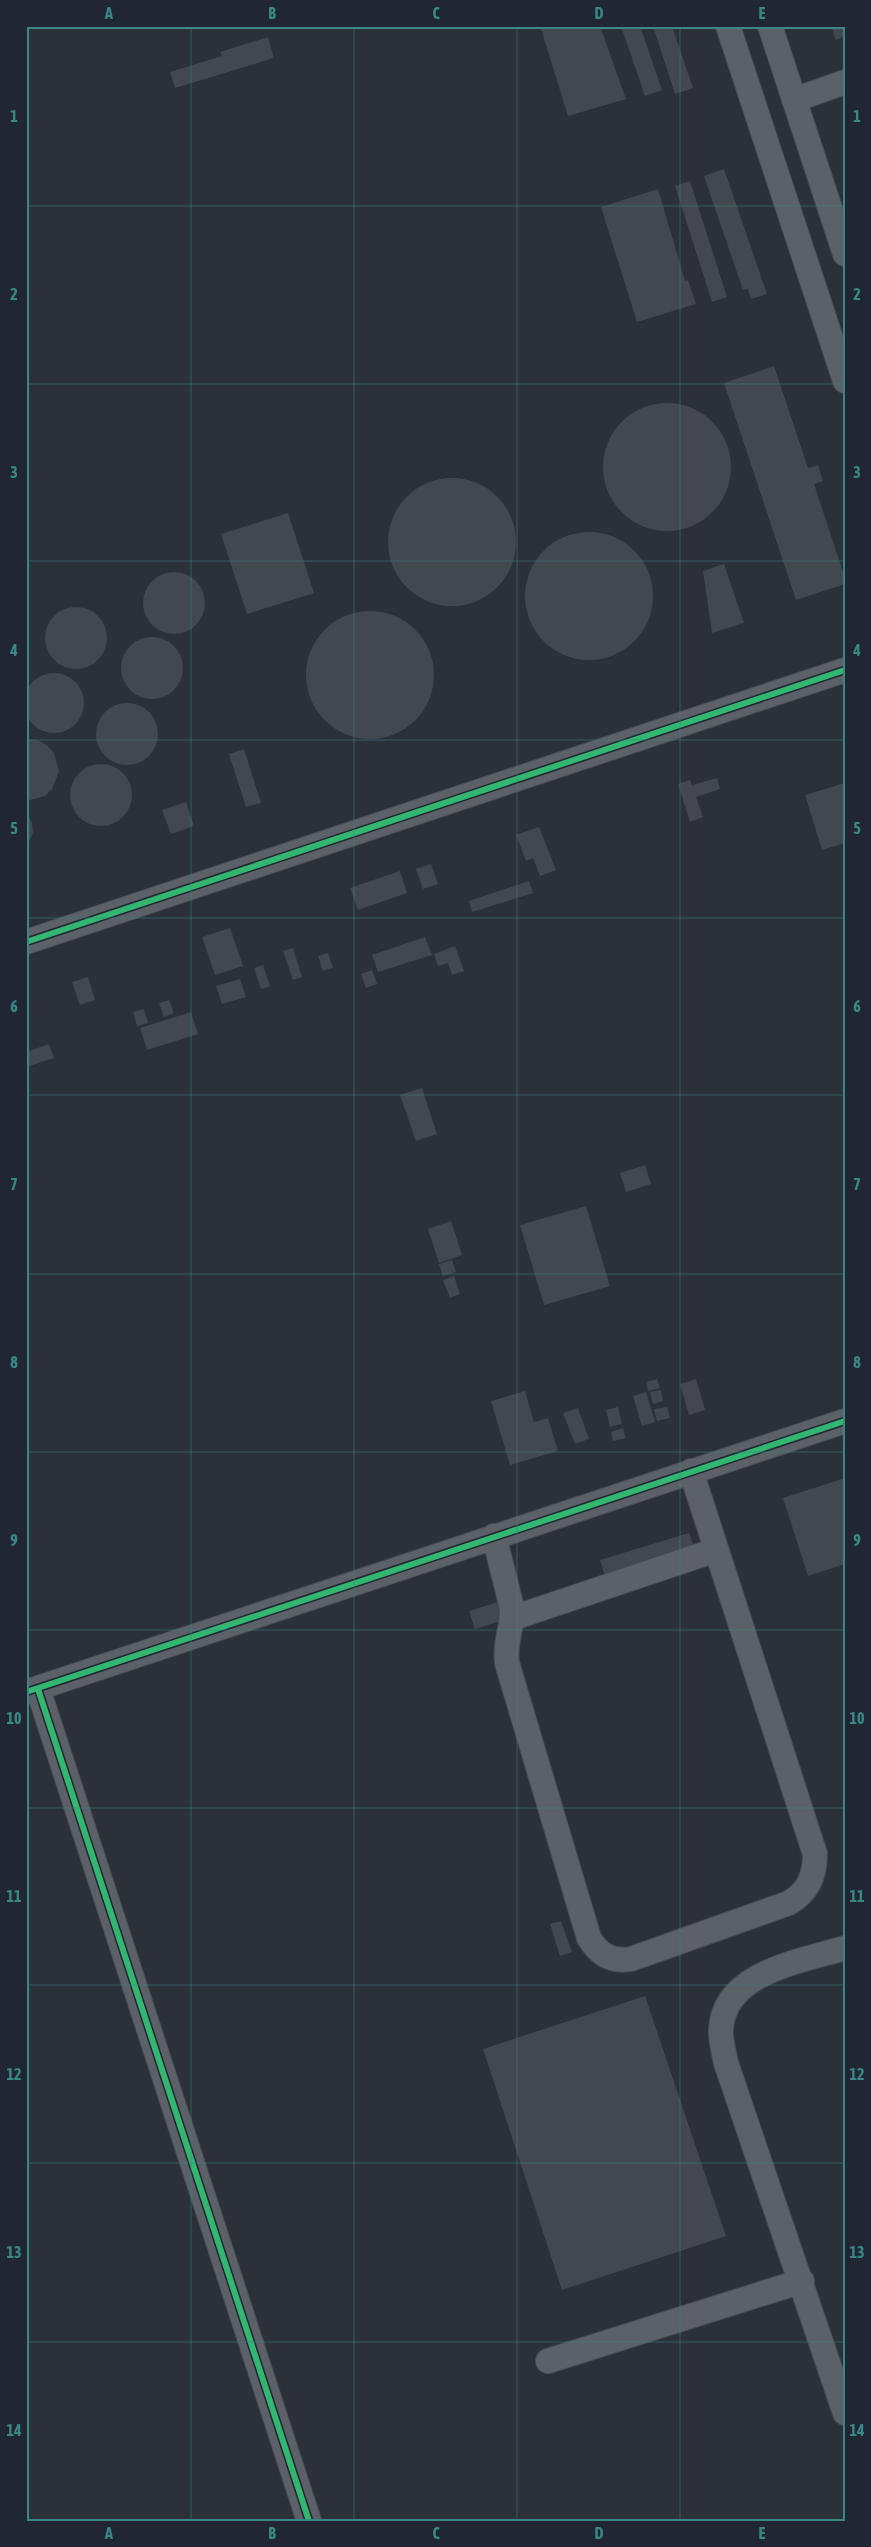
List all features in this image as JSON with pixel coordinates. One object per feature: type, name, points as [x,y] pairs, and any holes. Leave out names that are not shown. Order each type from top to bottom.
[{"type":"street","points":[[728,26],[845,382]]},
{"type":"street","points":[[770,26],[845,254]]},
{"type":"street","points":[[794,100],[845,82]]},
{"type":"street","points":[[26,942],[845,670]]},
{"type":"street","points":[[310,2521],[32,1691],[845,1421]]},
{"type":"street","points":[[494,1536],[509,1587],[513,1618],[506,1640],[507,1663],[589,1938],[594,1946],[607,1957],[623,1960],[632,1959],[789,1904],[803,1892],[813,1875],[815,1854],[690,1471]]},
{"type":"street","points":[[513,1618],[716,1550]]},
{"type":"street","points":[[845,1948],[769,1971],[741,1986],[728,2003],[721,2028],[726,2063],[802,2281],[845,2412]]},
{"type":"street","points":[[548,2361],[802,2281]]},
{"type":"building","points":[[540,26],[600,26],[626,99],[568,116]]},
{"type":"building","points":[[621,26],[640,26],[662,90],[645,96]]},
{"type":"building","points":[[653,26],[672,26],[693,88],[675,94]]},
{"type":"building","points":[[831,26],[845,26],[845,36],[836,40]]},
{"type":"building","points":[[268,37],[274,58],[175,88],[170,72],[222,56],[220,52]]},
{"type":"building","points":[[724,169],[767,294],[751,299],[748,289],[743,290],[704,176]]},
{"type":"building","points":[[690,181],[727,297],[712,302],[675,186]]},
{"type":"building","points":[[658,189],[685,281],[688,280],[696,304],[637,322],[601,207]]},
{"type":"building","points":[[774,366],[808,468],[818,465],[823,481],[814,484],[845,578],[845,584],[796,600],[724,383]]},
{"type":"building","points":[[667,403],[680,404],[692,408],[703,413],[713,421],[721,431],[726,442],[730,454],[730,480],[726,492],[721,503],[713,513],[703,521],[692,526],[680,530],[667,531],[654,530],[642,526],[631,521],[621,513],[613,503],[608,492],[604,480],[603,467],[604,454],[608,442],[613,431],[621,421],[631,413],[642,408],[654,404]]},
{"type":"building","points":[[452,478],[465,479],[477,483],[488,488],[498,496],[506,506],[511,517],[515,529],[515,555],[511,567],[506,578],[498,588],[488,596],[477,601],[465,605],[452,606],[439,605],[427,601],[416,596],[406,588],[398,578],[393,567],[389,555],[388,542],[389,529],[393,517],[398,506],[406,496],[416,488],[427,483],[439,479]]},
{"type":"building","points":[[288,513],[314,593],[247,614],[221,534]]},
{"type":"building","points":[[589,532],[602,533],[614,537],[625,542],[635,550],[643,560],[648,571],[652,583],[652,609],[648,621],[643,632],[635,642],[625,650],[614,655],[602,659],[589,660],[576,659],[564,655],[553,650],[543,642],[535,632],[530,621],[526,609],[525,596],[526,583],[530,571],[535,560],[543,550],[553,542],[564,537],[576,533]]},
{"type":"building","points":[[724,564],[744,623],[712,633],[703,571]]},
{"type":"building","points":[[174,572],[186,575],[196,581],[202,591],[205,603],[202,615],[196,625],[186,631],[174,634],[162,631],[152,625],[146,615],[143,603],[146,591],[152,581],[162,575]]},
{"type":"building","points":[[76,607],[88,610],[98,616],[104,626],[107,638],[104,650],[98,660],[88,666],[76,669],[64,666],[54,660],[48,650],[45,638],[48,626],[54,616],[64,610]]},
{"type":"building","points":[[370,611],[383,612],[395,616],[406,621],[416,629],[424,639],[429,650],[433,662],[433,688],[429,700],[424,711],[416,721],[406,729],[395,734],[383,738],[370,739],[357,738],[345,734],[334,729],[324,721],[316,711],[311,700],[307,688],[306,675],[307,662],[311,650],[316,639],[324,629],[334,621],[345,616],[357,612]]},
{"type":"building","points":[[152,637],[164,640],[174,646],[180,656],[183,668],[180,680],[174,690],[164,696],[152,699],[140,696],[130,690],[124,680],[121,668],[124,656],[130,646],[140,640]]},
{"type":"building","points":[[48,673],[60,673],[71,678],[79,686],[84,697],[82,715],[71,728],[60,733],[48,733],[37,728],[29,720],[24,709],[24,697],[29,686],[37,678]]},
{"type":"building","points":[[127,703],[139,706],[149,712],[155,722],[158,734],[155,746],[149,756],[139,762],[127,765],[115,762],[105,756],[99,746],[96,734],[99,722],[105,712],[115,706]]},
{"type":"building","points":[[26,739],[37,740],[47,745],[54,753],[59,771],[52,789],[45,796],[26,801]]},
{"type":"building","points":[[244,749],[261,803],[246,807],[229,754]]},
{"type":"building","points":[[101,764],[113,767],[123,773],[129,783],[132,795],[129,807],[123,817],[113,823],[101,826],[89,823],[79,817],[73,807],[70,795],[73,783],[79,773],[89,767]]},
{"type":"building","points":[[717,778],[720,789],[696,797],[703,817],[690,822],[678,784],[690,780],[692,785]]},
{"type":"building","points":[[845,783],[845,843],[822,850],[805,795]]},
{"type":"building","points":[[186,802],[194,826],[171,834],[162,810]]},
{"type":"building","points":[[26,812],[32,822],[33,832],[26,850]]},
{"type":"building","points":[[539,827],[556,870],[540,876],[533,858],[526,861],[516,835]]},
{"type":"building","points":[[431,864],[438,884],[423,889],[416,869]]},
{"type":"building","points":[[400,871],[407,893],[358,910],[350,888]]},
{"type":"building","points":[[529,881],[533,893],[472,912],[469,901]]},
{"type":"building","points":[[230,928],[243,966],[215,975],[202,937]]},
{"type":"building","points":[[425,937],[432,955],[378,972],[372,955]]},
{"type":"building","points":[[455,946],[464,971],[452,975],[448,963],[438,966],[434,954]]},
{"type":"building","points":[[293,948],[302,977],[293,980],[283,951]]},
{"type":"building","points":[[328,953],[333,968],[323,971],[318,956]]},
{"type":"building","points":[[263,965],[270,986],[261,989],[254,968]]},
{"type":"building","points":[[372,970],[377,984],[366,988],[361,974]]},
{"type":"building","points":[[88,977],[95,1000],[80,1005],[72,982]]},
{"type":"building","points":[[240,979],[246,997],[222,1004],[216,986]]},
{"type":"building","points":[[169,1000],[174,1013],[164,1017],[159,1003]]},
{"type":"building","points":[[144,1009],[148,1023],[137,1026],[133,1012]]},
{"type":"building","points":[[191,1012],[198,1034],[147,1050],[140,1028]]},
{"type":"building","points":[[49,1044],[54,1058],[26,1067],[26,1052]]},
{"type":"building","points":[[422,1088],[437,1134],[416,1141],[400,1095]]},
{"type":"building","points":[[645,1165],[651,1184],[626,1192],[620,1173]]},
{"type":"building","points":[[586,1206],[610,1286],[544,1305],[520,1225]]},
{"type":"building","points":[[451,1221],[462,1255],[439,1263],[428,1229]]},
{"type":"building","points":[[452,1260],[456,1272],[443,1276],[439,1264]]},
{"type":"building","points":[[454,1276],[460,1294],[450,1298],[443,1280]]},
{"type":"building","points":[[657,1379],[660,1388],[648,1391],[646,1382]]},
{"type":"building","points":[[696,1379],[705,1410],[689,1415],[680,1384]]},
{"type":"building","points":[[661,1390],[663,1401],[653,1404],[650,1392]]},
{"type":"building","points":[[525,1391],[534,1422],[548,1418],[558,1451],[510,1465],[491,1401]]},
{"type":"building","points":[[646,1392],[655,1422],[642,1426],[633,1396]]},
{"type":"building","points":[[618,1407],[622,1424],[610,1427],[606,1410]]},
{"type":"building","points":[[667,1407],[670,1418],[657,1421],[654,1409]]},
{"type":"building","points":[[578,1408],[589,1439],[575,1444],[563,1413]]},
{"type":"building","points":[[623,1428],[626,1438],[613,1441],[611,1432]]},
{"type":"building","points":[[845,1478],[845,1564],[808,1576],[783,1498]]},
{"type":"building","points":[[689,1533],[694,1547],[606,1579],[600,1560]]},
{"type":"building","points":[[498,1602],[504,1620],[475,1629],[469,1611]]},
{"type":"building","points":[[561,1921],[572,1952],[560,1956],[550,1924]]},
{"type":"building","points":[[645,1996],[726,2236],[562,2290],[483,2049]]},
{"type":"cycle path","points":[[26,942],[845,670]]},
{"type":"cycle path","points":[[26,1692],[845,1421]]},
{"type":"cycle path","points":[[38,1689],[309,2521]]}]
